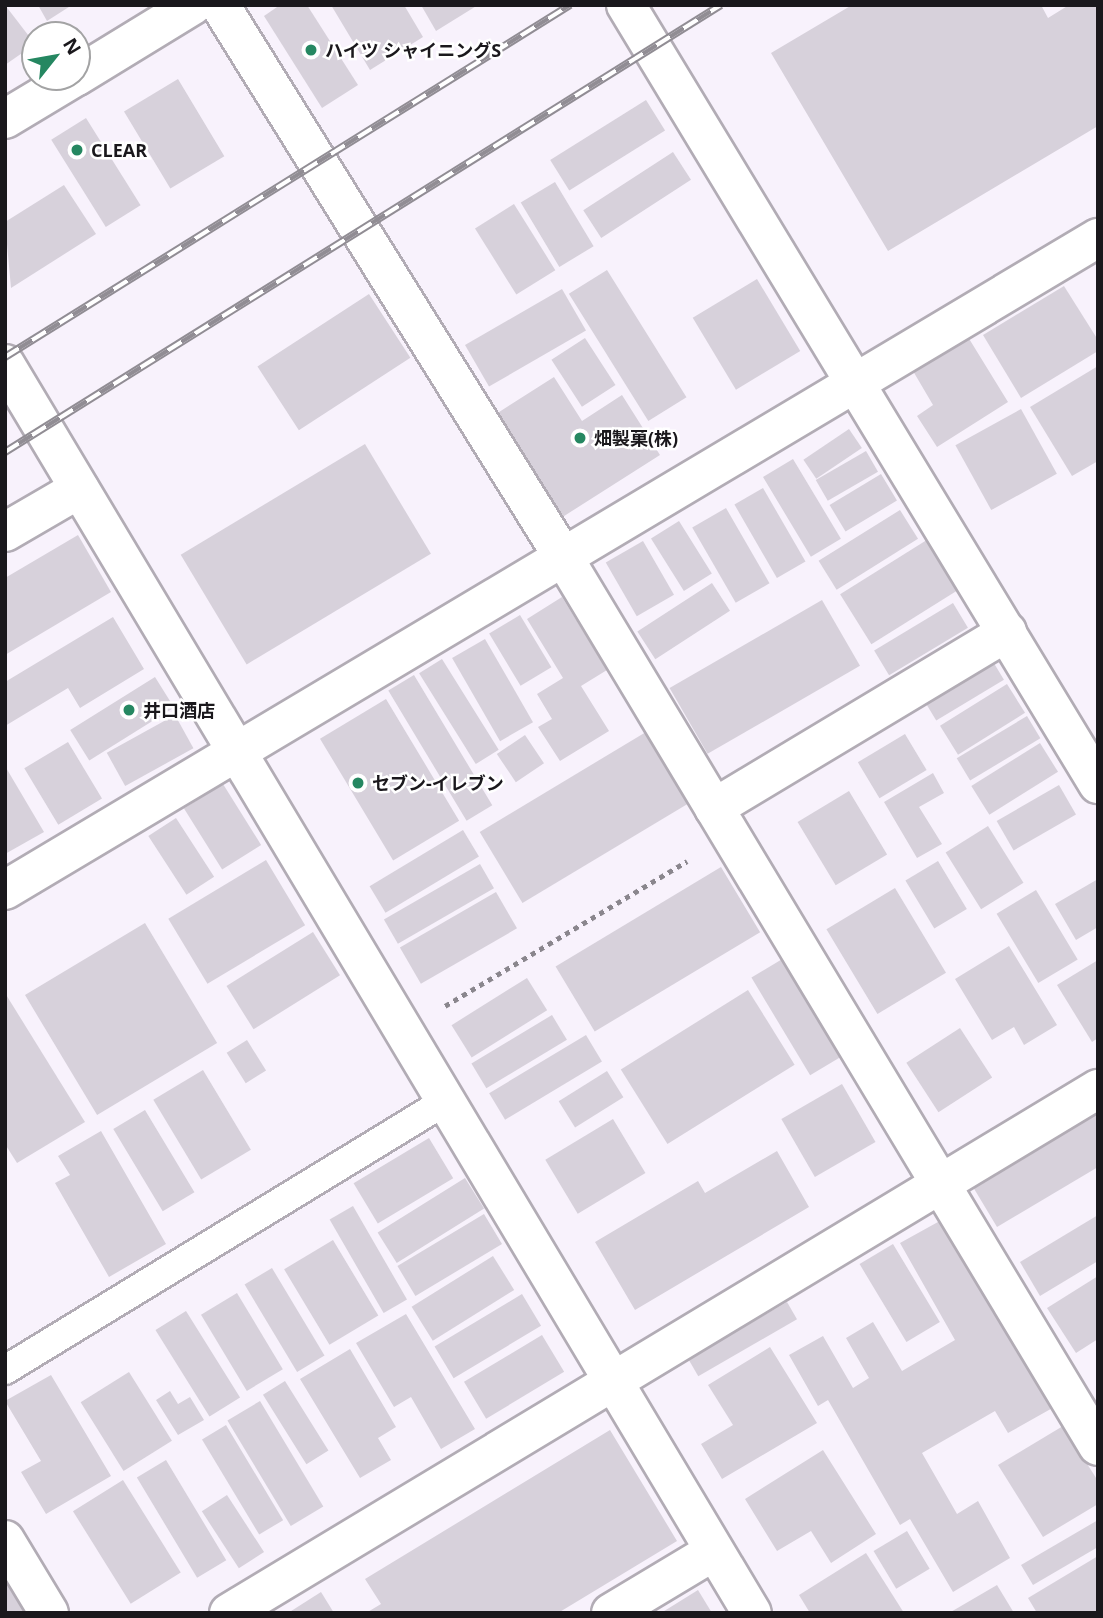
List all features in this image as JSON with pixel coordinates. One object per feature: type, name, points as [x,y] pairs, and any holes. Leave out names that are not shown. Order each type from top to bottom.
[{"type":"street","points":[[91,67],[193,5]]},
{"type":"street","points":[[220,5],[564,558],[1098,1446]]},
{"type":"street","points":[[626,5],[1098,785]]},
{"type":"street","points":[[5,119],[51,91]]},
{"type":"street","points":[[5,890],[1098,238]]},
{"type":"street","points":[[5,364],[402,1032],[752,1613]]},
{"type":"street","points":[[5,532],[79,489]]},
{"type":"street","points":[[722,822],[1007,632]]},
{"type":"street","points":[[229,1613],[610,1379],[941,1185],[1098,1089]]},
{"type":"street","points":[[5,1540],[49,1613]]},
{"type":"street","points":[[611,1613],[714,1551]]},
{"type":"lane","points":[[5,1370],[444,1102]]},
{"type":"path","points":[[402,1032],[722,822]]},
{"type":"building","points":[[5,5],[21,26],[21,54],[5,65]]},
{"type":"building","points":[[38,5],[72,5],[47,21]]},
{"type":"building","name":"ハイツ シャイニングS","points":[[280,5],[307,5],[358,85],[322,108],[264,16]]},
{"type":"building","points":[[331,5],[404,5],[423,37],[370,70]]},
{"type":"building","points":[[421,5],[478,5],[436,31]]},
{"type":"building","points":[[852,5],[1041,5],[1048,18],[1069,5],[1098,5],[1098,126],[888,251],[771,53]]},
{"type":"building","points":[[178,79],[224,156],[170,189],[124,111]]},
{"type":"building","points":[[646,100],[665,131],[569,190],[550,160]]},
{"type":"building","points":[[86,118],[141,205],[106,227],[51,140]]},
{"type":"building","points":[[673,152],[691,180],[601,238],[583,210]]},
{"type":"building","points":[[555,182],[594,246],[559,267],[521,203]]},
{"type":"building","points":[[64,185],[96,234],[11,288],[5,222]]},
{"type":"building","points":[[514,204],[555,270],[516,295],[475,228]]},
{"type":"building","points":[[607,270],[686,397],[648,421],[569,294]]},
{"type":"building","points":[[757,279],[800,351],[736,390],[693,318]]},
{"type":"building","points":[[1064,286],[1098,340],[1098,351],[1021,398],[983,335]]},
{"type":"building","points":[[562,289],[586,331],[489,387],[465,345]]},
{"type":"building","points":[[369,294],[410,358],[299,430],[257,366]]},
{"type":"building","points":[[968,337],[1008,402],[937,447],[917,416],[933,405],[913,371]]},
{"type":"building","points":[[585,338],[615,385],[582,407],[551,360]]},
{"type":"building","points":[[1098,366],[1098,461],[1072,476],[1030,407]]},
{"type":"building","name":"畑製菓(株)","points":[[554,377],[582,421],[622,395],[660,455],[561,518],[496,414]]},
{"type":"building","points":[[1021,409],[1057,474],[991,510],[955,445]]},
{"type":"building","points":[[849,429],[862,448],[816,479],[803,460]]},
{"type":"building","points":[[365,444],[431,554],[247,664],[181,555]]},
{"type":"building","points":[[866,451],[878,472],[828,501],[816,480]]},
{"type":"building","points":[[793,459],[841,539],[811,557],[763,477]]},
{"type":"building","points":[[881,474],[897,501],[846,531],[830,505]]},
{"type":"building","points":[[763,488],[806,562],[777,578],[734,504]]},
{"type":"building","points":[[726,508],[770,583],[736,603],[692,528]]},
{"type":"building","points":[[900,510],[918,539],[837,590],[819,561]]},
{"type":"building","points":[[679,521],[712,574],[684,591],[651,538]]},
{"type":"building","points":[[78,535],[111,592],[5,655],[5,578]]},
{"type":"building","points":[[930,538],[961,588],[871,644],[840,594]]},
{"type":"building","points":[[643,541],[674,595],[637,616],[606,562]]},
{"type":"building","points":[[712,583],[730,611],[655,659],[637,631]]},
{"type":"building","points":[[562,597],[607,670],[581,686],[609,731],[560,761],[538,727],[552,719],[537,694],[563,678],[527,619]]},
{"type":"building","points":[[822,600],[860,666],[708,754],[670,688]]},
{"type":"building","points":[[953,603],[968,628],[889,675],[874,650]]},
{"type":"building","points":[[520,615],[551,667],[521,686],[489,634]]},
{"type":"building","points":[[113,617],[144,669],[80,708],[68,688],[5,726],[5,682]]},
{"type":"building","points":[[485,639],[533,722],[500,741],[452,658]]},
{"type":"building","points":[[989,655],[1004,680],[936,721],[921,696]]},
{"type":"building","points":[[442,659],[499,750],[476,764],[419,673]]},
{"type":"building","points":[[414,675],[492,805],[467,821],[388,690]]},
{"type":"building","points":[[155,677],[174,708],[89,761],[70,730]]},
{"type":"building","points":[[1007,684],[1025,713],[958,755],[940,726]]},
{"type":"building","points":[[386,699],[459,821],[393,860],[320,739]]},
{"type":"building","points":[[175,715],[193,748],[125,786],[107,753]]},
{"type":"building","points":[[1027,716],[1040,738],[970,781],[957,758]]},
{"type":"building","points":[[646,732],[689,803],[522,903],[480,832]]},
{"type":"building","points":[[905,734],[927,770],[879,798],[858,762]]},
{"type":"building","points":[[525,735],[544,763],[516,782],[497,754]]},
{"type":"building","points":[[68,742],[102,799],[58,825],[24,768]]},
{"type":"building","points":[[1040,743],[1058,772],[989,815],[971,786]]},
{"type":"building","points":[[5,766],[44,832],[5,854]]},
{"type":"building","points":[[933,773],[944,793],[919,807],[942,844],[917,858],[884,802]]},
{"type":"building","points":[[223,784],[261,845],[222,869],[184,808]]},
{"type":"building","points":[[1059,785],[1076,814],[1014,850],[997,821]]},
{"type":"building","points":[[849,791],[887,854],[836,885],[798,822]]},
{"type":"building","points":[[176,818],[214,877],[186,895],[148,836]]},
{"type":"building","points":[[988,826],[1024,883],[981,909],[946,852]]},
{"type":"building","points":[[463,830],[479,857],[386,913],[370,886]]},
{"type":"building","points":[[266,860],[305,925],[207,984],[168,919]]},
{"type":"building","points":[[938,861],[967,909],[934,929],[905,881]]},
{"type":"building","points":[[480,864],[494,888],[398,944],[384,920]]},
{"type":"building","points":[[721,867],[760,932],[595,1032],[556,966]]},
{"type":"building","points":[[1098,879],[1098,927],[1076,940],[1055,904]]},
{"type":"building","points":[[895,888],[946,973],[877,1014],[826,929]]},
{"type":"building","points":[[1036,890],[1078,959],[1038,983],[997,914]]},
{"type":"building","points":[[496,892],[517,928],[421,984],[400,948]]},
{"type":"building","points":[[145,923],[217,1043],[97,1115],[25,995]]},
{"type":"building","points":[[313,932],[340,975],[254,1029],[226,986]]},
{"type":"building","points":[[1009,946],[1057,1025],[1024,1045],[1014,1027],[992,1040],[955,979]]},
{"type":"building","points":[[784,958],[843,1056],[810,1075],[751,978]]},
{"type":"building","points":[[1098,960],[1098,1038],[1092,1042],[1057,985]]},
{"type":"building","points":[[527,978],[547,1010],[472,1057],[452,1025]]},
{"type":"building","points":[[748,990],[795,1065],[667,1144],[621,1069]]},
{"type":"building","points":[[5,993],[85,1122],[17,1163],[5,1144]]},
{"type":"building","points":[[552,1015],[567,1040],[486,1088],[471,1063]]},
{"type":"building","points":[[960,1028],[992,1077],[938,1112],[906,1063]]},
{"type":"building","points":[[586,1035],[602,1062],[505,1120],[489,1093]]},
{"type":"building","points":[[247,1040],[266,1071],[246,1083],[227,1053]]},
{"type":"building","points":[[203,1070],[251,1150],[201,1180],[153,1100]]},
{"type":"building","points":[[607,1071],[623,1097],[575,1127],[559,1101]]},
{"type":"building","points":[[842,1084],[876,1142],[815,1177],[781,1119]]},
{"type":"building","points":[[145,1110],[194,1192],[163,1211],[113,1129]]},
{"type":"building","points":[[1098,1113],[1098,1167],[997,1227],[973,1187]]},
{"type":"building","points":[[613,1119],[645,1173],[578,1214],[545,1160]]},
{"type":"building","points":[[101,1131],[166,1244],[109,1277],[55,1183],[70,1175],[58,1156]]},
{"type":"building","points":[[429,1138],[453,1178],[378,1224],[354,1183]]},
{"type":"building","points":[[777,1151],[809,1207],[635,1310],[595,1242],[698,1181],[705,1193]]},
{"type":"building","points":[[465,1178],[484,1209],[397,1263],[378,1233]]},
{"type":"building","points":[[353,1206],[407,1300],[384,1313],[330,1220]]},
{"type":"building","points":[[484,1214],[502,1244],[415,1296],[397,1266]]},
{"type":"building","points":[[1098,1215],[1098,1261],[1040,1296],[1020,1262]]},
{"type":"building","points":[[947,1217],[1056,1406],[1008,1433],[995,1411],[922,1453],[957,1514],[978,1501],[1010,1558],[953,1592],[910,1519],[900,1525],[828,1400],[818,1406],[789,1355],[823,1336],[853,1388],[869,1378],[846,1338],[873,1322],[902,1371],[955,1340],[900,1243]]},
{"type":"building","points":[[333,1240],[378,1315],[329,1345],[284,1269]]},
{"type":"building","points":[[893,1244],[940,1322],[906,1342],[860,1264]]},
{"type":"building","points":[[493,1256],[514,1290],[433,1341],[412,1307]]},
{"type":"building","points":[[272,1268],[325,1355],[297,1372],[245,1284]]},
{"type":"building","points":[[1098,1276],[1098,1339],[1076,1353],[1047,1308]]},
{"type":"building","points":[[237,1293],[283,1369],[247,1391],[201,1315]]},
{"type":"building","points":[[522,1294],[541,1326],[454,1378],[435,1347]]},
{"type":"building","points":[[787,1302],[797,1319],[698,1376],[688,1359]]},
{"type":"building","points":[[186,1311],[240,1398],[210,1417],[155,1330]]},
{"type":"building","points":[[406,1314],[475,1429],[441,1449],[411,1397],[394,1407],[356,1343]]},
{"type":"building","points":[[542,1335],[564,1372],[486,1419],[464,1382]]},
{"type":"building","points":[[770,1347],[817,1423],[722,1479],[701,1444],[733,1425],[708,1385]]},
{"type":"building","points":[[350,1349],[396,1427],[378,1438],[391,1460],[360,1478],[300,1379]]},
{"type":"building","points":[[129,1372],[172,1441],[124,1471],[81,1402]]},
{"type":"building","points":[[51,1375],[111,1476],[46,1514],[21,1472],[41,1461],[5,1401]]},
{"type":"building","points":[[285,1381],[328,1451],[306,1464],[263,1395]]},
{"type":"building","points":[[170,1391],[178,1404],[190,1397],[204,1420],[178,1435],[156,1400]]},
{"type":"building","points":[[260,1401],[323,1506],[291,1526],[227,1421]]},
{"type":"building","points":[[226,1425],[283,1520],[259,1535],[202,1439]]},
{"type":"building","points":[[1063,1426],[1098,1481],[1098,1504],[1043,1537],[998,1465]]},
{"type":"building","points":[[610,1430],[677,1541],[558,1613],[366,1613],[381,1604],[365,1579]]},
{"type":"building","points":[[823,1450],[876,1534],[831,1563],[811,1531],[777,1551],[745,1499]]},
{"type":"building","points":[[166,1460],[226,1560],[197,1578],[137,1478]]},
{"type":"building","points":[[123,1480],[181,1572],[131,1604],[73,1511]]},
{"type":"building","points":[[227,1495],[264,1552],[239,1568],[202,1511]]},
{"type":"building","points":[[1098,1520],[1098,1547],[1033,1585],[1021,1565]]},
{"type":"building","points":[[907,1531],[930,1569],[896,1589],[874,1551]]},
{"type":"building","points":[[866,1553],[904,1613],[810,1613],[799,1595]]},
{"type":"building","points":[[1098,1556],[1098,1613],[1037,1613],[1028,1598]]},
{"type":"building","points":[[5,1575],[28,1613],[5,1613]]},
{"type":"building","points":[[997,1585],[1014,1613],[949,1613]]},
{"type":"building","points":[[698,1590],[712,1613],[661,1613]]},
{"type":"building","points":[[321,1592],[334,1613],[288,1613]]},
{"type":"railway","points":[[5,357],[570,5]]},
{"type":"railway","points":[[5,452],[721,5]]},
{"type":"place","name":"ハイツ シャイニングS","points":[[311,50]]},
{"type":"place","name":"CLEAR","points":[[77,150]]},
{"type":"place","name":"畑製菓(株)","points":[[580,438]]},
{"type":"place","name":"井口酒店","points":[[129,710]]},
{"type":"place","name":"セブン-イレブン","points":[[358,783]]}]
